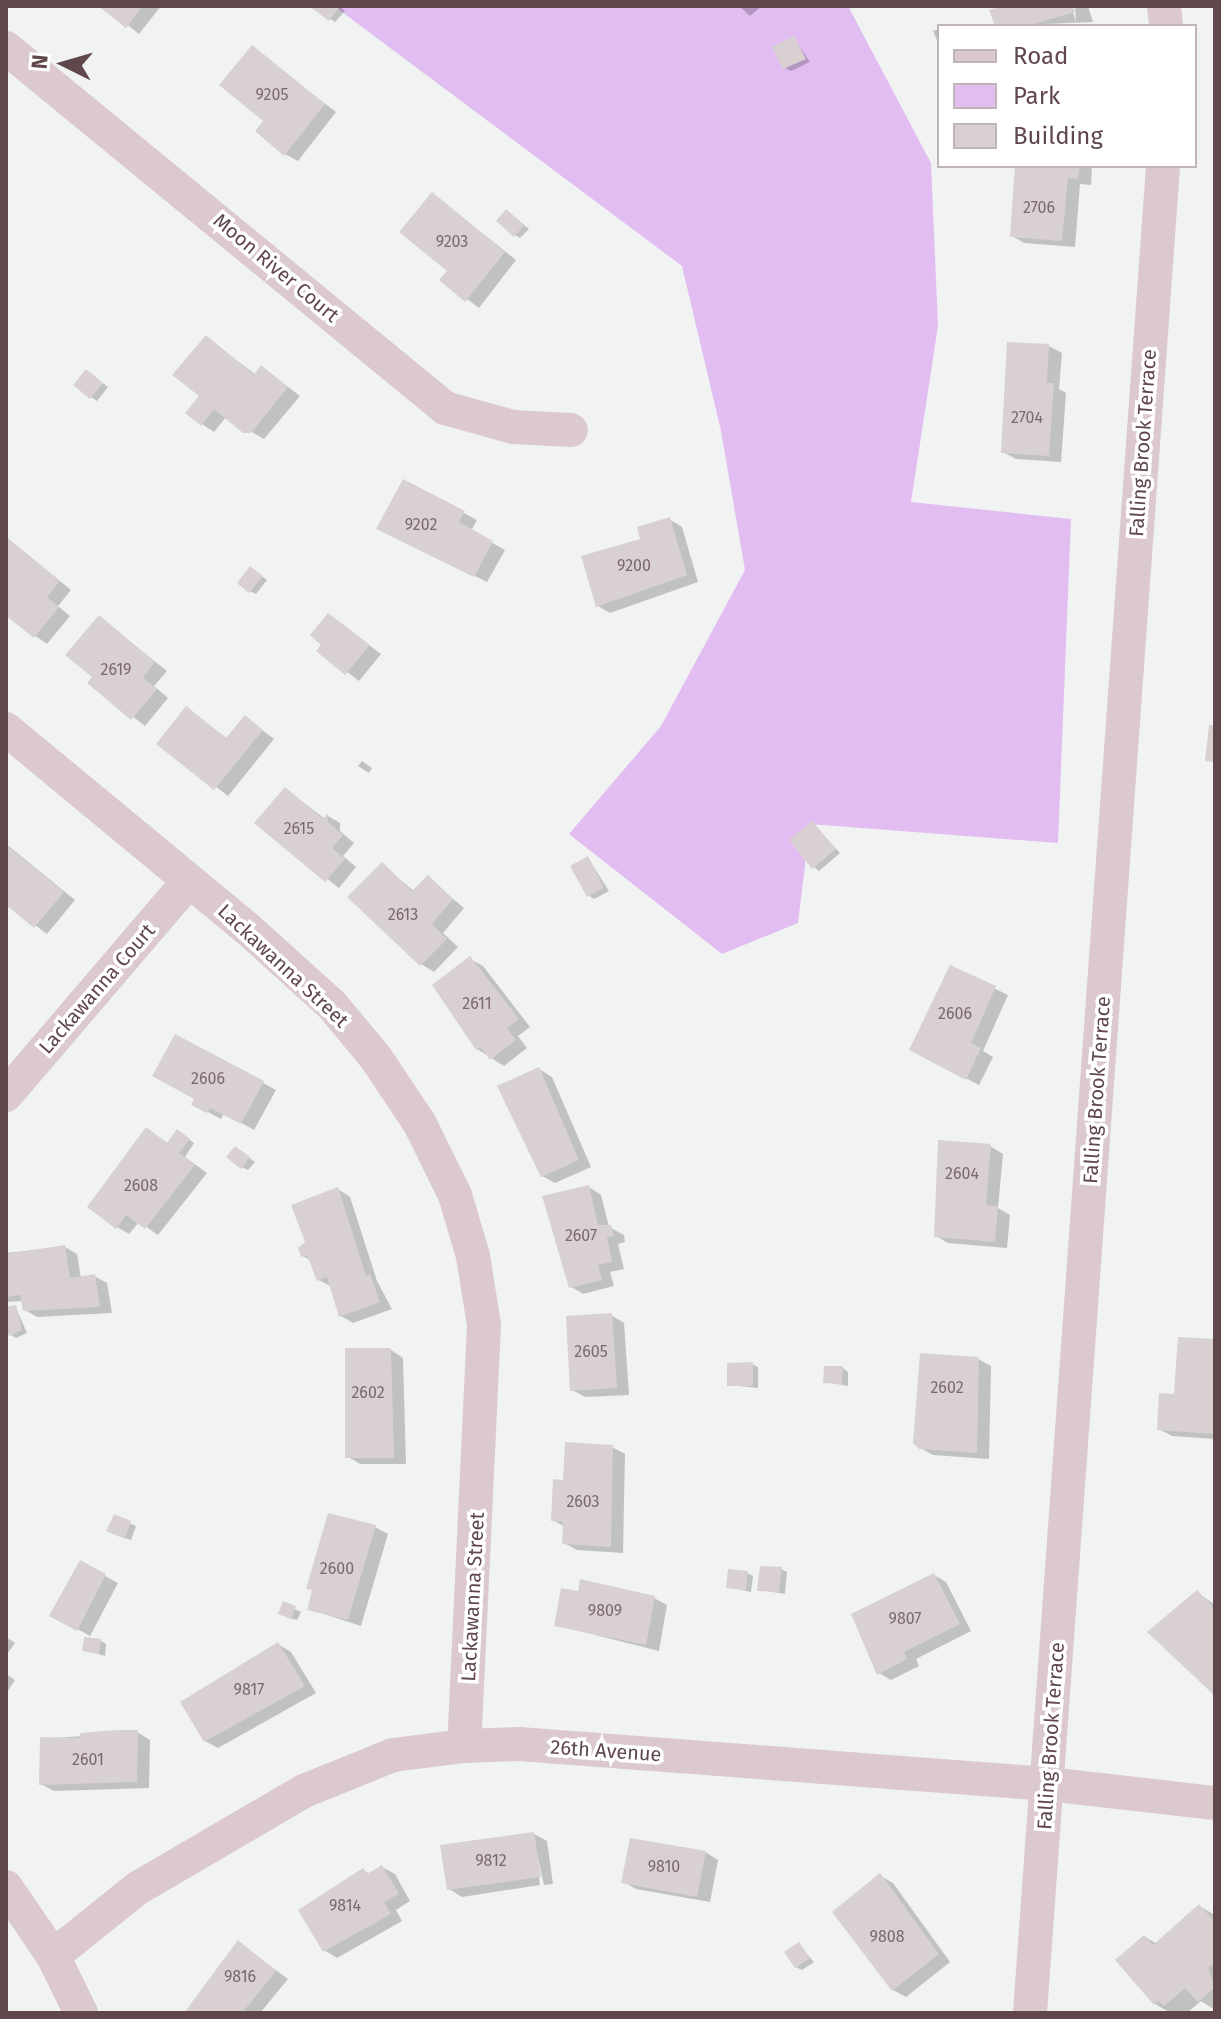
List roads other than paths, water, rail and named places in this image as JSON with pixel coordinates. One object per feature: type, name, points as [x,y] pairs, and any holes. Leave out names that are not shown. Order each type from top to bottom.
[{"type":"street","name":"Moon River Court","points":[[6,48],[445,408],[513,427],[571,430]]},
{"type":"street","name":"Falling Brook Terrace","points":[[1030,2013],[1163,168]]},
{"type":"street","name":"Lackawanna Street","points":[[6,729],[332,1005],[376,1058],[420,1124],[455,1195],[473,1256],[484,1325],[464,1746]]},
{"type":"street","name":"Lackawanna Court","points":[[6,1095],[188,882]]},
{"type":"street","name":"26th Avenue","points":[[53,1956],[138,1888],[304,1791],[393,1755],[464,1746],[519,1744],[1048,1784],[1215,1803]]},
{"type":"street","points":[[6,1887],[53,1956],[81,2013]]}]
